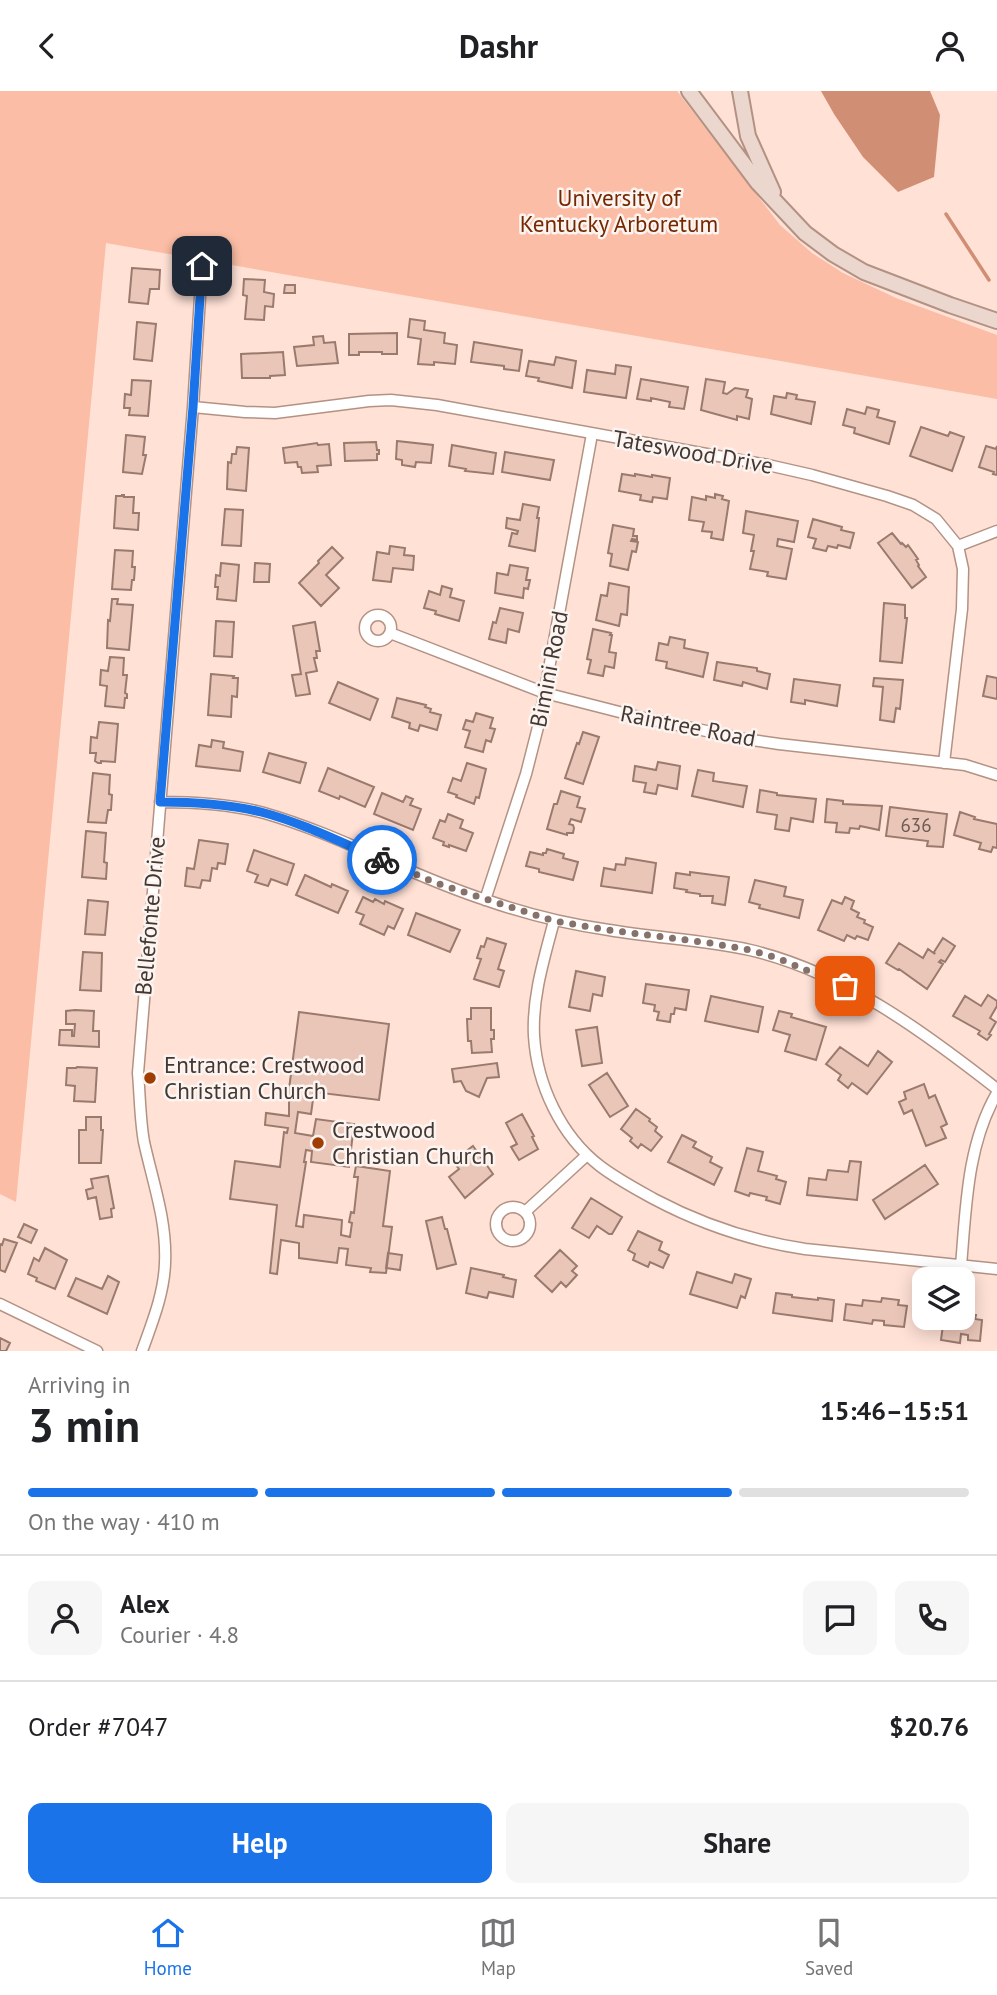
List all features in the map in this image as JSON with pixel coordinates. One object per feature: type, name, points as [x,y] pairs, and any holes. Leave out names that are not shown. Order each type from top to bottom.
[{"type":"main road","points":[[689,91],[758,183],[805,233],[833,254],[864,272],[997,321]]},
{"type":"main road","points":[[740,91],[748,136],[778,203]]},
{"type":"street","name":"Bellefonte Drive","points":[[142,1351],[158,1305],[165,1265],[166,1238],[144,1142],[138,1073],[193,407],[202,266]]},
{"type":"street","name":"Tateswood Drive","points":[[193,407],[275,412],[391,401],[437,405],[768,465],[914,505],[936,519],[958,546]]},
{"type":"street","name":"Bimini Road","points":[[485,900],[530,762],[545,694],[592,434]]},
{"type":"street","points":[[944,763],[962,609],[963,569],[958,546],[997,531]]},
{"type":"street","name":"Raintree Road","points":[[390,633],[545,694],[639,717],[745,739],[944,763],[981,769],[997,775]]},
{"type":"street","points":[[160,802],[214,805],[262,812],[300,825],[436,883],[485,900],[554,921],[750,950],[820,974],[870,999],[906,1022],[997,1091],[985,1117],[972,1159],[961,1266]]},
{"type":"street","points":[[554,921],[535,1000],[536,1052],[548,1096],[560,1120],[587,1154],[613,1175],[681,1213],[737,1235],[761,1241],[806,1249],[997,1269]]},
{"type":"street","points":[[525,1212],[587,1154]]},
{"type":"street","points":[[0,1304],[97,1351]]},
{"type":"green space","name":"University of Kentucky Arboretum","points":[[0,91],[677,91],[780,225],[812,253],[843,273],[896,298],[997,335],[997,399],[106,243],[16,1202],[0,1194]]},
{"type":"shaded area","points":[[821,91],[930,91],[940,115],[934,177],[898,192],[863,157]]},
{"type":"building","points":[[132,268],[160,270],[159,289],[150,289],[148,304],[129,302]]},
{"type":"building","points":[[244,279],[265,280],[264,292],[274,294],[273,307],[265,306],[264,320],[245,319],[247,296],[243,295]]},
{"type":"building","points":[[285,285],[295,285],[295,293],[284,293]]},
{"type":"building","points":[[410,319],[425,321],[424,330],[445,333],[444,343],[457,345],[455,364],[418,364],[421,339],[408,337]]},
{"type":"building","points":[[137,322],[156,324],[152,361],[134,359]]},
{"type":"building","points":[[397,333],[397,354],[359,352],[359,355],[349,355],[349,334]]},
{"type":"building","points":[[323,336],[324,343],[335,342],[338,363],[297,366],[294,347],[314,345],[313,337]]},
{"type":"building","points":[[474,342],[522,350],[519,371],[504,369],[504,366],[471,362]]},
{"type":"building","points":[[283,352],[285,375],[242,378],[241,354]]},
{"type":"building","points":[[556,357],[576,361],[572,388],[526,376],[529,361],[554,365]]},
{"type":"building","points":[[616,365],[631,367],[626,398],[584,392],[587,370],[615,374]]},
{"type":"building","points":[[641,379],[688,387],[684,409],[669,407],[670,402],[651,398],[651,401],[637,399]]},
{"type":"building","points":[[706,379],[725,382],[723,393],[727,394],[735,388],[748,390],[746,397],[752,399],[749,419],[737,416],[737,420],[701,410]]},
{"type":"building","points":[[132,380],[151,381],[148,416],[129,415],[130,408],[124,408],[125,394],[131,395]]},
{"type":"building","points":[[787,393],[797,395],[796,399],[815,402],[811,424],[771,414],[774,396],[786,398]]},
{"type":"building","points":[[867,407],[879,410],[877,417],[895,422],[889,444],[854,433],[855,428],[843,425],[847,409],[865,414]]},
{"type":"building","points":[[921,427],[948,436],[950,432],[964,437],[952,471],[910,456]]},
{"type":"building","points":[[126,435],[145,437],[143,455],[146,455],[142,474],[123,472]]},
{"type":"building","points":[[397,441],[433,445],[431,463],[416,462],[415,467],[402,465],[402,460],[396,459]]},
{"type":"building","points":[[376,442],[379,450],[377,460],[345,461],[344,443]]},
{"type":"building","points":[[329,444],[331,465],[317,466],[318,472],[302,473],[297,462],[285,463],[283,448]]},
{"type":"building","points":[[452,445],[496,453],[493,474],[449,466]]},
{"type":"building","points":[[986,446],[996,449],[997,446],[997,475],[979,467]]},
{"type":"building","points":[[237,447],[249,448],[246,491],[227,489],[228,462],[231,463],[232,454],[236,454]]},
{"type":"building","points":[[505,452],[554,460],[550,480],[502,472]]},
{"type":"building","points":[[622,474],[670,478],[667,499],[653,497],[652,502],[640,500],[641,495],[619,491]]},
{"type":"building","points":[[715,494],[729,501],[723,540],[711,538],[712,532],[702,531],[704,522],[689,520],[692,497],[706,500],[706,496],[715,498]]},
{"type":"building","points":[[116,496],[134,497],[133,513],[139,513],[138,530],[114,528]]},
{"type":"building","points":[[523,504],[539,507],[535,551],[509,546],[512,533],[517,534],[518,531],[506,528],[507,518],[520,520]]},
{"type":"building","points":[[225,509],[243,510],[241,546],[222,545]]},
{"type":"building","points":[[746,511],[798,521],[794,542],[778,539],[777,546],[792,549],[786,579],[767,576],[768,572],[750,569],[754,535],[743,533]]},
{"type":"building","points":[[813,519],[854,533],[850,548],[828,546],[826,551],[813,548],[816,539],[808,537]]},
{"type":"building","points":[[613,525],[634,529],[633,536],[637,536],[637,540],[631,541],[638,542],[636,552],[632,551],[628,570],[610,566],[612,554],[608,553]]},
{"type":"building","points":[[892,533],[901,544],[906,547],[908,545],[926,577],[912,588],[878,543]]},
{"type":"building","points":[[390,546],[405,548],[404,555],[414,556],[413,570],[393,568],[391,582],[373,580],[377,552],[389,554]]},
{"type":"building","points":[[332,547],[343,558],[326,575],[339,588],[321,606],[299,583]]},
{"type":"building","points":[[115,550],[133,551],[132,567],[135,567],[131,590],[112,589]]},
{"type":"building","points":[[221,563],[239,565],[236,601],[217,599],[216,575],[220,576]]},
{"type":"building","points":[[255,563],[270,564],[269,582],[254,582]]},
{"type":"building","points":[[510,565],[528,568],[526,580],[530,580],[528,589],[524,588],[523,598],[495,593],[497,573],[508,575]]},
{"type":"building","points":[[609,583],[629,587],[627,615],[621,614],[619,626],[596,620],[601,595],[607,596]]},
{"type":"building","points":[[442,586],[452,589],[450,597],[464,601],[459,621],[424,608],[429,591],[440,595]]},
{"type":"building","points":[[112,599],[118,599],[117,604],[133,605],[129,650],[107,648]]},
{"type":"building","points":[[884,603],[905,605],[907,618],[902,663],[880,661]]},
{"type":"building","points":[[500,608],[523,613],[519,632],[508,629],[506,643],[489,639]]},
{"type":"building","points":[[216,621],[234,622],[232,657],[214,656]]},
{"type":"building","points":[[315,622],[320,651],[316,651],[317,658],[314,658],[317,671],[306,673],[310,694],[296,696],[292,675],[301,674],[293,626]]},
{"type":"building","points":[[593,629],[611,633],[609,652],[616,653],[614,668],[605,666],[603,676],[588,673],[591,660],[587,659]]},
{"type":"building","points":[[670,637],[685,640],[684,648],[708,653],[703,677],[666,668],[667,662],[656,660],[659,643],[668,645]]},
{"type":"building","points":[[110,657],[124,658],[123,675],[127,675],[127,698],[124,708],[105,706],[107,686],[100,685],[101,670],[108,671]]},
{"type":"building","points":[[717,662],[757,668],[757,671],[770,674],[767,689],[743,682],[742,686],[714,680]]},
{"type":"building","points":[[211,674],[238,678],[237,697],[232,696],[231,717],[208,715]]},
{"type":"building","points":[[987,676],[997,678],[997,699],[983,696]]},
{"type":"building","points":[[874,678],[903,680],[900,709],[896,708],[894,722],[880,720],[883,687],[873,686]]},
{"type":"building","points":[[794,679],[840,685],[837,706],[805,700],[805,704],[791,702]]},
{"type":"building","points":[[338,682],[378,699],[370,720],[329,703]]},
{"type":"building","points":[[397,698],[426,705],[425,707],[431,709],[430,712],[441,715],[437,730],[420,725],[418,731],[409,728],[410,723],[392,717]]},
{"type":"building","points":[[476,713],[493,718],[490,728],[495,729],[491,742],[486,740],[483,752],[465,747],[470,731],[463,729],[466,720],[473,722]]},
{"type":"building","points":[[99,722],[118,724],[115,762],[98,763],[95,761],[96,753],[90,753],[91,737],[97,738]]},
{"type":"building","points":[[583,732],[599,737],[583,784],[565,778]]},
{"type":"building","points":[[212,740],[224,742],[223,748],[243,752],[240,771],[196,766],[199,745],[211,747]]},
{"type":"building","points":[[269,753],[306,763],[300,783],[263,772]]},
{"type":"building","points":[[658,762],[680,766],[677,789],[658,785],[656,794],[644,792],[646,783],[633,781],[635,766],[656,770]]},
{"type":"building","points":[[467,763],[486,769],[479,798],[476,797],[474,804],[448,792],[453,778],[461,781]]},
{"type":"building","points":[[328,768],[374,787],[365,807],[340,796],[339,799],[319,791]]},
{"type":"building","points":[[698,770],[714,773],[713,781],[747,786],[743,807],[692,796]]},
{"type":"building","points":[[93,773],[110,775],[111,810],[108,810],[106,823],[88,822]]},
{"type":"building","points":[[760,790],[777,795],[816,799],[813,822],[791,818],[789,831],[775,829],[777,815],[757,812]]},
{"type":"building","points":[[561,791],[580,797],[577,807],[585,809],[581,822],[571,819],[569,824],[573,825],[573,833],[567,835],[547,829]]},
{"type":"building","points":[[382,793],[403,802],[406,796],[413,799],[410,805],[421,809],[413,830],[374,814]]},
{"type":"building","points":[[827,799],[843,801],[843,804],[882,806],[879,830],[860,826],[859,829],[850,828],[849,833],[836,832],[837,823],[825,822]]},
{"type":"building","points":[[890,807],[947,814],[943,847],[927,846],[928,841],[886,836]]},
{"type":"building","points":[[960,812],[975,817],[974,819],[997,824],[997,848],[993,847],[991,852],[979,849],[981,843],[954,835]]},
{"type":"building","points":[[448,814],[463,820],[460,828],[473,833],[466,851],[443,845],[444,842],[433,838],[440,820],[445,822]]},
{"type":"building","points":[[86,831],[106,833],[106,879],[82,877]]},
{"type":"building","points":[[199,840],[228,844],[225,864],[218,863],[217,869],[212,868],[210,881],[202,880],[200,888],[185,886],[187,868],[194,869]]},
{"type":"building","points":[[547,849],[564,854],[563,858],[578,862],[573,880],[526,866],[530,852],[543,855]]},
{"type":"building","points":[[254,850],[294,864],[287,885],[271,879],[268,886],[255,882],[258,875],[247,871]]},
{"type":"building","points":[[626,858],[656,863],[652,893],[601,886],[604,868],[615,870],[616,864],[625,865]]},
{"type":"building","points":[[690,872],[729,877],[725,905],[712,903],[713,896],[700,896],[674,888],[676,873],[690,875]]},
{"type":"building","points":[[305,875],[331,887],[332,884],[348,891],[338,913],[296,895]]},
{"type":"building","points":[[755,880],[786,887],[784,896],[803,900],[799,918],[759,908],[760,905],[749,902]]},
{"type":"building","points":[[363,897],[384,904],[385,901],[403,909],[394,929],[388,926],[384,935],[360,924],[364,915],[356,912]]},
{"type":"building","points":[[845,897],[854,901],[851,909],[859,913],[857,917],[873,927],[868,940],[847,935],[844,941],[818,930],[832,900],[842,904]]},
{"type":"building","points":[[88,900],[108,902],[105,935],[85,934]]},
{"type":"building","points":[[416,913],[460,930],[450,952],[408,935]]},
{"type":"building","points":[[487,938],[506,944],[498,969],[504,971],[499,987],[474,979],[481,959],[477,958]]},
{"type":"building","points":[[943,938],[955,946],[945,962],[939,962],[943,964],[927,989],[886,963],[899,943],[923,958],[928,949],[935,954]]},
{"type":"building","points":[[83,952],[102,953],[101,991],[80,990]]},
{"type":"building","points":[[576,971],[605,977],[602,996],[593,994],[590,1011],[569,1007]]},
{"type":"building","points":[[646,984],[689,990],[686,1010],[675,1008],[670,1022],[657,1020],[659,1012],[654,1011],[655,1005],[643,1003]]},
{"type":"building","points":[[988,995],[997,1001],[997,1006],[990,1018],[996,1022],[987,1040],[978,1034],[980,1031],[953,1016],[965,996],[981,1006]]},
{"type":"building","points":[[711,996],[763,1007],[758,1032],[705,1021]]},
{"type":"building","points":[[471,1008],[491,1008],[491,1030],[494,1030],[494,1039],[491,1039],[492,1052],[472,1053],[471,1041],[468,1041],[467,1019],[471,1019]]},
{"type":"building","points":[[66,1011],[94,1011],[93,1031],[99,1031],[99,1047],[59,1045],[60,1030],[72,1030],[74,1036],[75,1024],[66,1024]]},
{"type":"building","points":[[779,1011],[826,1027],[816,1060],[785,1051],[790,1035],[773,1030]]},
{"type":"building","name":"Crestwood Christian Church","points":[[299,1012],[389,1024],[379,1100],[314,1092],[311,1114],[298,1112],[295,1133],[313,1136],[316,1119],[354,1124],[349,1167],[311,1162],[312,1151],[306,1150],[296,1226],[303,1227],[304,1215],[342,1220],[341,1235],[350,1237],[352,1223],[349,1222],[351,1212],[354,1213],[358,1177],[354,1177],[356,1166],[390,1171],[383,1226],[392,1227],[386,1273],[370,1272],[371,1268],[346,1265],[348,1249],[339,1248],[337,1263],[299,1258],[299,1243],[281,1240],[277,1274],[270,1273],[277,1205],[230,1199],[235,1161],[280,1167],[284,1132],[287,1133],[288,1128],[265,1125],[266,1113],[289,1116],[289,1089]]},
{"type":"building","points":[[597,1027],[602,1063],[582,1066],[576,1030]]},
{"type":"building","points":[[840,1047],[868,1066],[878,1051],[892,1062],[867,1094],[852,1083],[848,1088],[838,1080],[841,1075],[826,1064]]},
{"type":"building","points":[[497,1063],[499,1077],[487,1078],[479,1097],[466,1091],[461,1081],[454,1082],[452,1069]]},
{"type":"building","points":[[67,1068],[97,1068],[95,1102],[74,1101],[75,1086],[66,1085]]},
{"type":"building","points":[[607,1073],[628,1106],[610,1117],[589,1085]]},
{"type":"building","points":[[924,1084],[929,1098],[935,1095],[947,1124],[941,1127],[946,1138],[926,1146],[912,1110],[904,1114],[899,1102],[906,1099],[904,1092]]},
{"type":"building","points":[[636,1109],[650,1119],[657,1127],[655,1131],[662,1137],[651,1151],[641,1144],[638,1148],[630,1141],[632,1138],[621,1129]]},
{"type":"building","points":[[522,1114],[538,1149],[519,1160],[511,1147],[517,1144],[506,1123]]},
{"type":"building","points":[[86,1117],[101,1117],[101,1163],[79,1163],[79,1130],[86,1130]]},
{"type":"building","points":[[682,1135],[696,1142],[693,1147],[712,1157],[710,1162],[722,1168],[714,1185],[668,1162]]},
{"type":"building","points":[[473,1146],[493,1174],[465,1198],[449,1177],[459,1169],[455,1164],[456,1159]]},
{"type":"building","points":[[747,1148],[763,1152],[758,1171],[777,1176],[776,1179],[786,1182],[780,1204],[766,1200],[767,1197],[750,1193],[749,1196],[735,1191]]},
{"type":"building","points":[[850,1161],[861,1162],[857,1200],[807,1195],[809,1178],[826,1180],[828,1170],[848,1172]]},
{"type":"building","points":[[925,1165],[938,1184],[885,1219],[873,1200]]},
{"type":"building","points":[[108,1176],[114,1208],[111,1209],[112,1217],[100,1219],[96,1197],[88,1199],[86,1190],[93,1188],[91,1179]]},
{"type":"building","points":[[591,1198],[622,1217],[612,1234],[597,1226],[589,1238],[572,1228]]},
{"type":"building","points":[[442,1217],[456,1264],[437,1269],[426,1221]]},
{"type":"building","points":[[24,1224],[37,1230],[31,1243],[18,1237]]},
{"type":"building","points":[[638,1231],[662,1242],[659,1250],[669,1255],[663,1268],[650,1262],[648,1267],[633,1260],[635,1254],[628,1250]]},
{"type":"building","points":[[4,1239],[17,1243],[5,1272],[0,1270],[0,1244],[2,1245]]},
{"type":"building","points":[[45,1248],[67,1260],[55,1289],[36,1281],[37,1278],[28,1274],[34,1258],[39,1261]]},
{"type":"building","points":[[560,1250],[577,1266],[572,1271],[577,1275],[566,1287],[561,1282],[552,1292],[535,1276]]},
{"type":"building","points":[[388,1253],[402,1255],[400,1270],[386,1268]]},
{"type":"building","points":[[471,1268],[516,1280],[513,1297],[489,1292],[487,1298],[466,1293]]},
{"type":"building","points":[[697,1272],[732,1283],[735,1274],[751,1279],[745,1298],[741,1296],[737,1308],[690,1294]]},
{"type":"building","points":[[108,1276],[119,1282],[107,1314],[68,1296],[76,1278],[102,1289]]},
{"type":"building","points":[[776,1293],[834,1300],[832,1321],[773,1313]]},
{"type":"building","points":[[882,1298],[899,1300],[898,1305],[907,1306],[904,1327],[884,1325],[884,1321],[873,1320],[872,1324],[844,1320],[846,1304],[862,1306],[863,1300],[881,1302]]},
{"type":"building","points":[[975,1319],[982,1320],[980,1341],[968,1340],[968,1335],[961,1334],[960,1343],[941,1340],[942,1330],[975,1330]]},
{"type":"building","points":[[0,1338],[10,1343],[6,1351],[0,1351]]},
{"type":"waterway","points":[[946,214],[989,280]]},
{"type":"way so far","points":[[382,860],[436,883],[554,921],[750,950],[820,974],[845,986]]},
{"type":"place","name":"Entrance: Crestwood Christian Church","points":[[150,1078]]},
{"type":"place","name":"Crestwood Christian Church","points":[[318,1143]]},
{"type":"route","points":[[202,266],[160,802],[214,805],[262,812],[382,860]]}]
